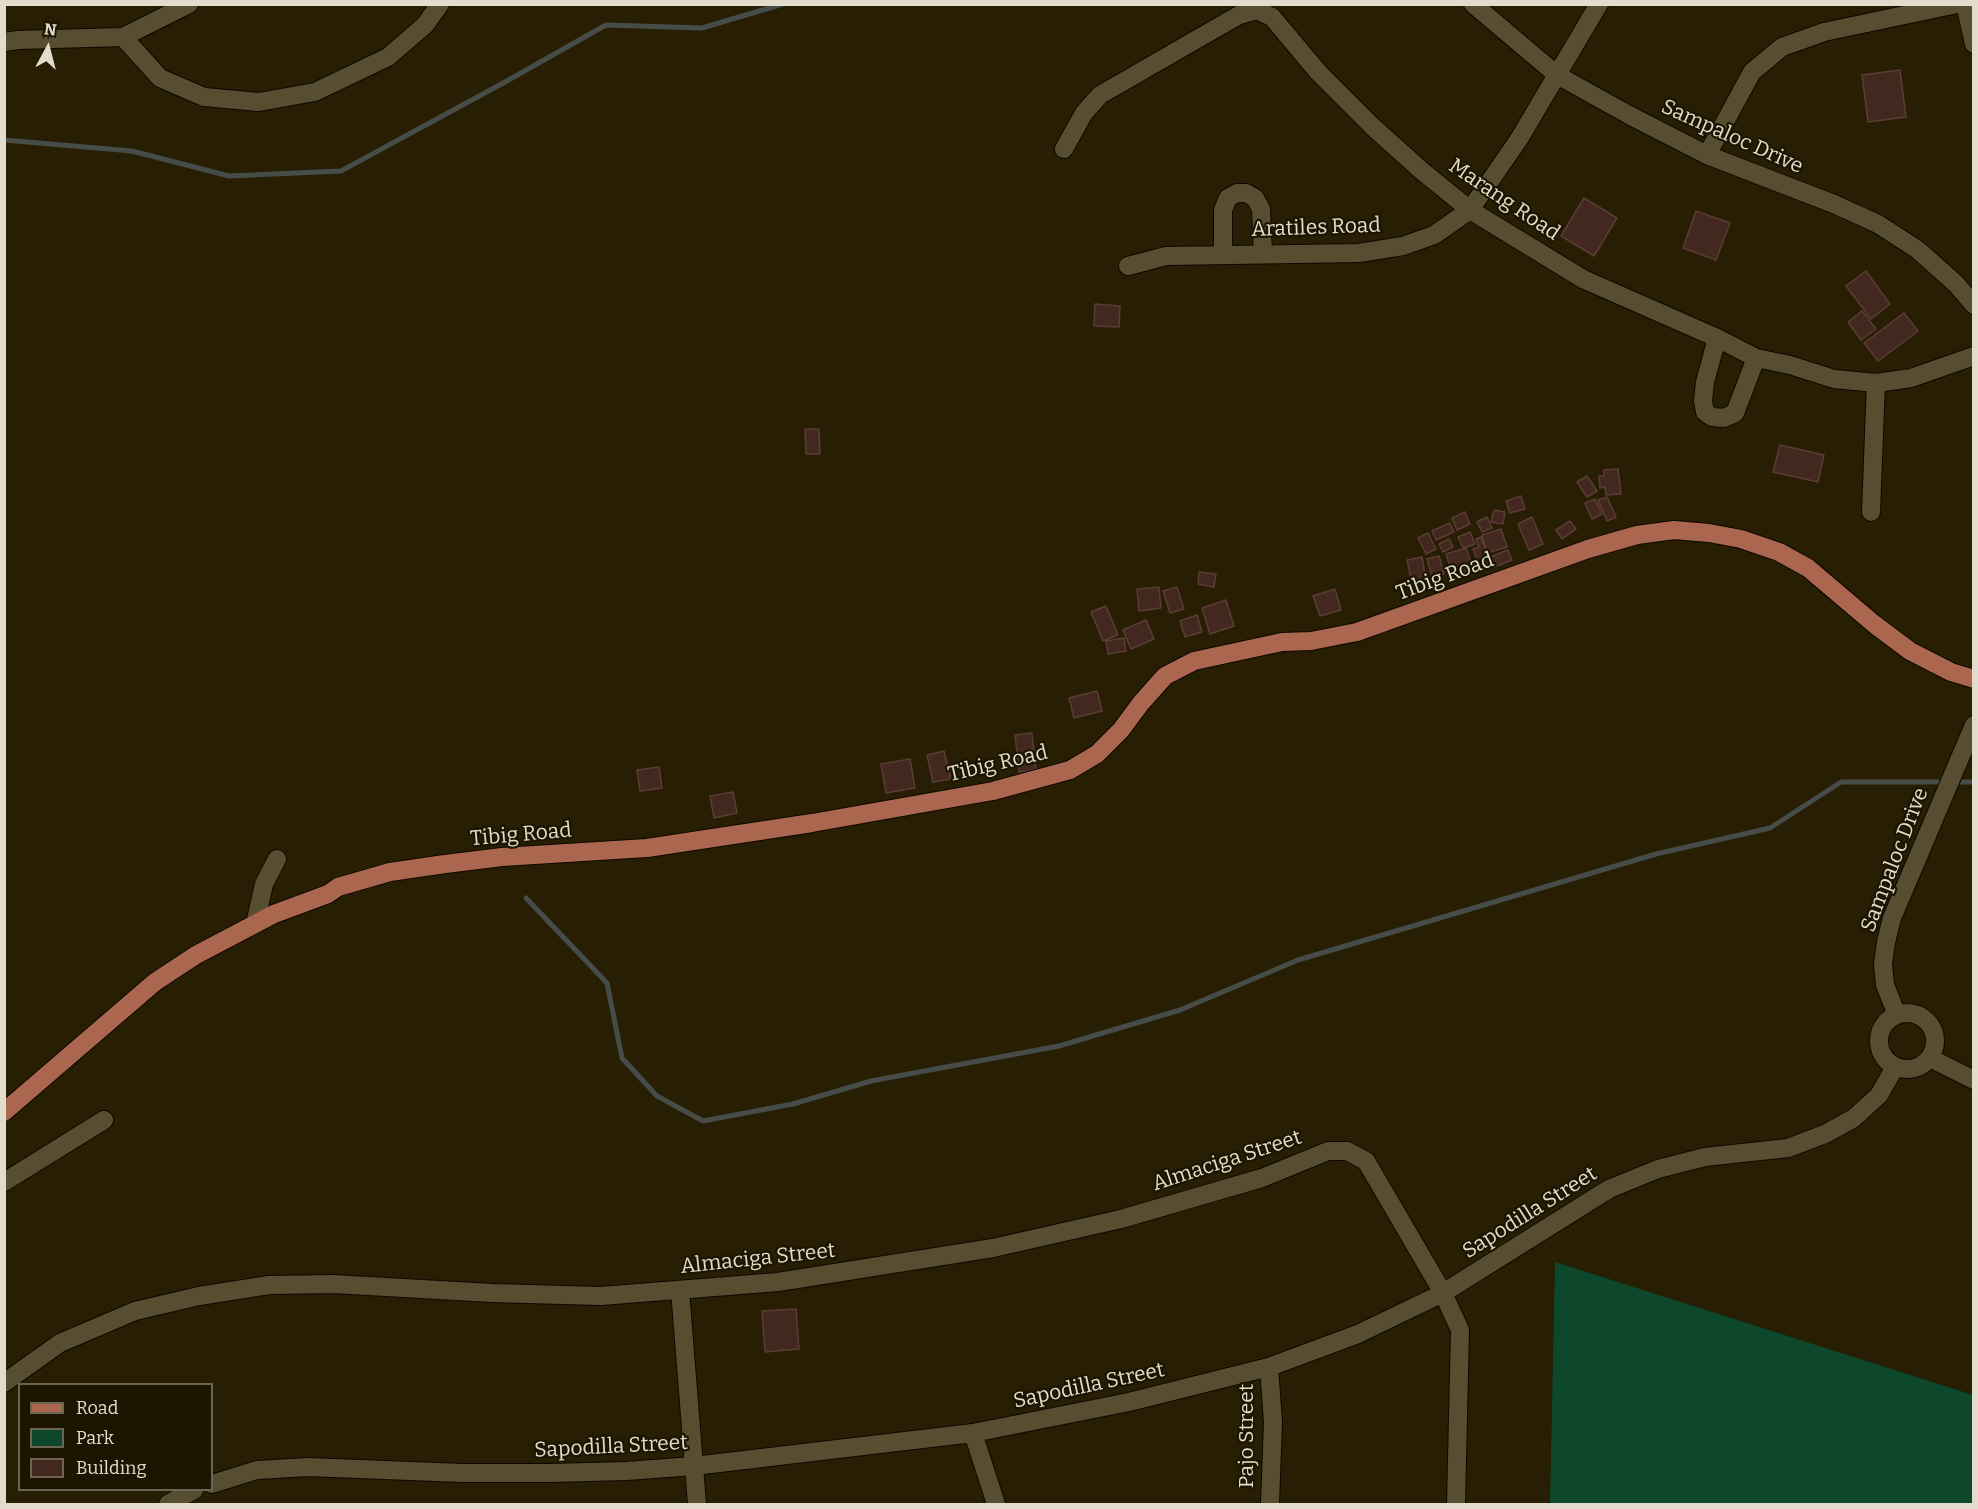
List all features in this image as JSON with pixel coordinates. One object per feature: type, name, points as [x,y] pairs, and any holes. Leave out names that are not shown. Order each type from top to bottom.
[{"type":"main road","name":"Tibig Road","points":[[4,1112],[155,982],[196,954],[274,914],[328,894],[338,887],[390,872],[502,857],[647,848],[993,791],[1070,770],[1097,754],[1121,730],[1165,676],[1194,661],[1282,642],[1311,641],[1357,632],[1588,549],[1637,535],[1674,530],[1709,533],[1741,539],[1779,552],[1808,568],[1910,651],[1950,672],[1974,680]]},
{"type":"street","points":[[4,42],[123,37],[189,4]]},
{"type":"street","points":[[123,37],[160,78],[204,97],[259,102],[315,92],[388,57],[425,25],[440,4]]},
{"type":"street","name":"Sampaloc Drive","points":[[1473,4],[1557,75],[1707,155],[1834,204],[1878,224],[1918,249],[1956,284],[1974,305]]},
{"type":"street","name":"Aratiles Road","points":[[1128,266],[1166,256],[1359,253],[1403,246],[1434,235],[1470,210],[1519,139],[1599,4]]},
{"type":"street","points":[[1707,155],[1752,72],[1782,47],[1824,32],[1957,4]]},
{"type":"street","points":[[1965,4],[1974,44]]},
{"type":"street","name":"Marang Road","points":[[1064,149],[1083,114],[1100,95],[1239,15],[1257,10],[1272,17],[1318,72],[1373,127],[1422,171],[1470,210],[1583,279],[1717,338],[1756,358],[1790,365],[1834,379],[1876,383],[1911,378],[1974,356]]},
{"type":"street","points":[[1223,254],[1223,210],[1228,198],[1246,193],[1255,198],[1261,209],[1263,254]]},
{"type":"street","points":[[1717,338],[1705,382],[1703,401],[1705,412],[1712,417],[1724,418],[1735,413],[1756,358]]},
{"type":"street","points":[[1871,512],[1876,383]]},
{"type":"street","name":"Sampaloc Drive","points":[[1897,1015],[1885,985],[1883,964],[1892,918],[1974,725]]},
{"type":"street","points":[[255,924],[264,884],[277,859]]},
{"type":"street","points":[[1905,1013],[1915,1014],[1929,1024],[1935,1041],[1930,1058],[1923,1065],[1905,1070],[1887,1062],[1881,1054],[1878,1036],[1888,1019],[1905,1013]]},
{"type":"street","points":[[1930,1058],[1974,1080]]},
{"type":"street","name":"Sapodilla Street","points":[[213,1484],[257,1470],[308,1467],[462,1473],[551,1473],[693,1466],[973,1433],[1128,1402],[1269,1367],[1358,1334],[1443,1293],[1609,1189],[1658,1168],[1705,1157],[1788,1148],[1826,1134],[1854,1118],[1879,1095],[1895,1067]]},
{"type":"street","points":[[4,1182],[104,1120]]},
{"type":"street","name":"Almaciga Street","points":[[4,1383],[60,1343],[135,1311],[199,1296],[269,1285],[333,1284],[492,1293],[601,1296],[778,1282],[993,1248],[1121,1219],[1262,1178],[1328,1151],[1347,1151],[1365,1161],[1443,1293],[1460,1330],[1455,1504]]},
{"type":"street","points":[[680,1290],[697,1504]]},
{"type":"street","name":"Pajo Street","points":[[1269,1367],[1273,1422],[1270,1504]]},
{"type":"street","points":[[973,1433],[996,1504]]},
{"type":"street","points":[[168,1504],[192,1491]]},
{"type":"green space","points":[[1555,1262],[1973,1395],[1973,1504],[1550,1504]]},
{"type":"building","points":[[1900,70],[1906,117],[1868,122],[1862,75]]},
{"type":"building","points":[[1584,198],[1617,218],[1594,256],[1561,236]]},
{"type":"building","points":[[1696,211],[1730,223],[1716,260],[1683,248]]},
{"type":"building","points":[[1866,271],[1890,304],[1871,319],[1846,286]]},
{"type":"building","points":[[1095,304],[1120,306],[1119,327],[1094,326]]},
{"type":"building","points":[[1862,311],[1876,329],[1861,340],[1848,322]]},
{"type":"building","points":[[1904,313],[1918,331],[1878,361],[1864,343]]},
{"type":"building","points":[[805,429],[819,429],[820,454],[806,454]]},
{"type":"building","points":[[1780,445],[1824,455],[1818,482],[1773,472]]},
{"type":"building","points":[[1618,469],[1621,494],[1606,495],[1605,487],[1600,488],[1599,476],[1604,476],[1604,470]]},
{"type":"building","points":[[1587,476],[1597,491],[1587,497],[1577,482]]},
{"type":"building","points":[[1521,496],[1525,509],[1510,513],[1506,501]]},
{"type":"building","points":[[1607,497],[1616,517],[1607,521],[1598,500]]},
{"type":"building","points":[[1595,499],[1602,514],[1592,519],[1585,503]]},
{"type":"building","points":[[1494,510],[1505,512],[1503,524],[1491,522]]},
{"type":"building","points":[[1465,512],[1470,524],[1457,530],[1452,518]]},
{"type":"building","points":[[1487,517],[1492,528],[1482,532],[1477,522]]},
{"type":"building","points":[[1532,517],[1543,544],[1529,550],[1518,524]]},
{"type":"building","points":[[1570,521],[1576,529],[1562,539],[1556,530]]},
{"type":"building","points":[[1450,523],[1454,532],[1436,540],[1432,531]]},
{"type":"building","points":[[1501,529],[1507,547],[1487,553],[1482,535]]},
{"type":"building","points":[[1470,532],[1475,544],[1463,548],[1458,537]]},
{"type":"building","points":[[1428,533],[1436,549],[1426,554],[1418,538]]},
{"type":"building","points":[[1481,537],[1492,566],[1481,570],[1473,549],[1479,547],[1476,539]]},
{"type":"building","points":[[1449,539],[1453,547],[1443,552],[1439,544]]},
{"type":"building","points":[[1466,548],[1473,569],[1453,576],[1446,554]]},
{"type":"building","points":[[1508,550],[1512,560],[1494,567],[1490,557]]},
{"type":"building","points":[[1439,556],[1444,574],[1432,577],[1427,559]]},
{"type":"building","points":[[1422,557],[1426,580],[1412,583],[1407,560]]},
{"type":"building","points":[[1199,572],[1216,574],[1214,587],[1198,584]]},
{"type":"building","points":[[1159,587],[1161,608],[1139,611],[1137,589]]},
{"type":"building","points":[[1177,587],[1184,609],[1170,613],[1163,591]]},
{"type":"building","points":[[1335,589],[1341,610],[1320,616],[1313,596]]},
{"type":"building","points":[[1226,600],[1234,626],[1210,634],[1202,608]]},
{"type":"building","points":[[1106,606],[1118,635],[1103,641],[1091,612]]},
{"type":"building","points":[[1197,615],[1202,632],[1185,637],[1180,621]]},
{"type":"building","points":[[1146,620],[1154,639],[1131,649],[1123,630]]},
{"type":"building","points":[[1124,638],[1126,651],[1108,654],[1106,641]]},
{"type":"building","points":[[1097,691],[1102,711],[1074,718],[1069,698]]},
{"type":"building","points":[[1032,733],[1036,770],[1019,772],[1015,735]]},
{"type":"building","points":[[944,751],[951,779],[933,782],[927,755]]},
{"type":"building","points":[[910,759],[915,788],[886,793],[881,764]]},
{"type":"building","points":[[659,767],[662,788],[640,791],[637,770]]},
{"type":"building","points":[[733,792],[737,813],[714,818],[710,796]]},
{"type":"building","points":[[796,1309],[799,1349],[765,1352],[762,1311]]},
{"type":"waterway","points":[[4,140],[132,151],[229,176],[341,171],[606,25],[702,28],[783,4]]},
{"type":"waterway","points":[[526,898],[607,983],[622,1058],[657,1096],[703,1121],[793,1104],[871,1081],[1059,1046],[1180,1010],[1298,960],[1656,854],[1770,828],[1841,782],[1945,782]]},
{"type":"waterway","points":[[1954,782],[1974,782]]}]
